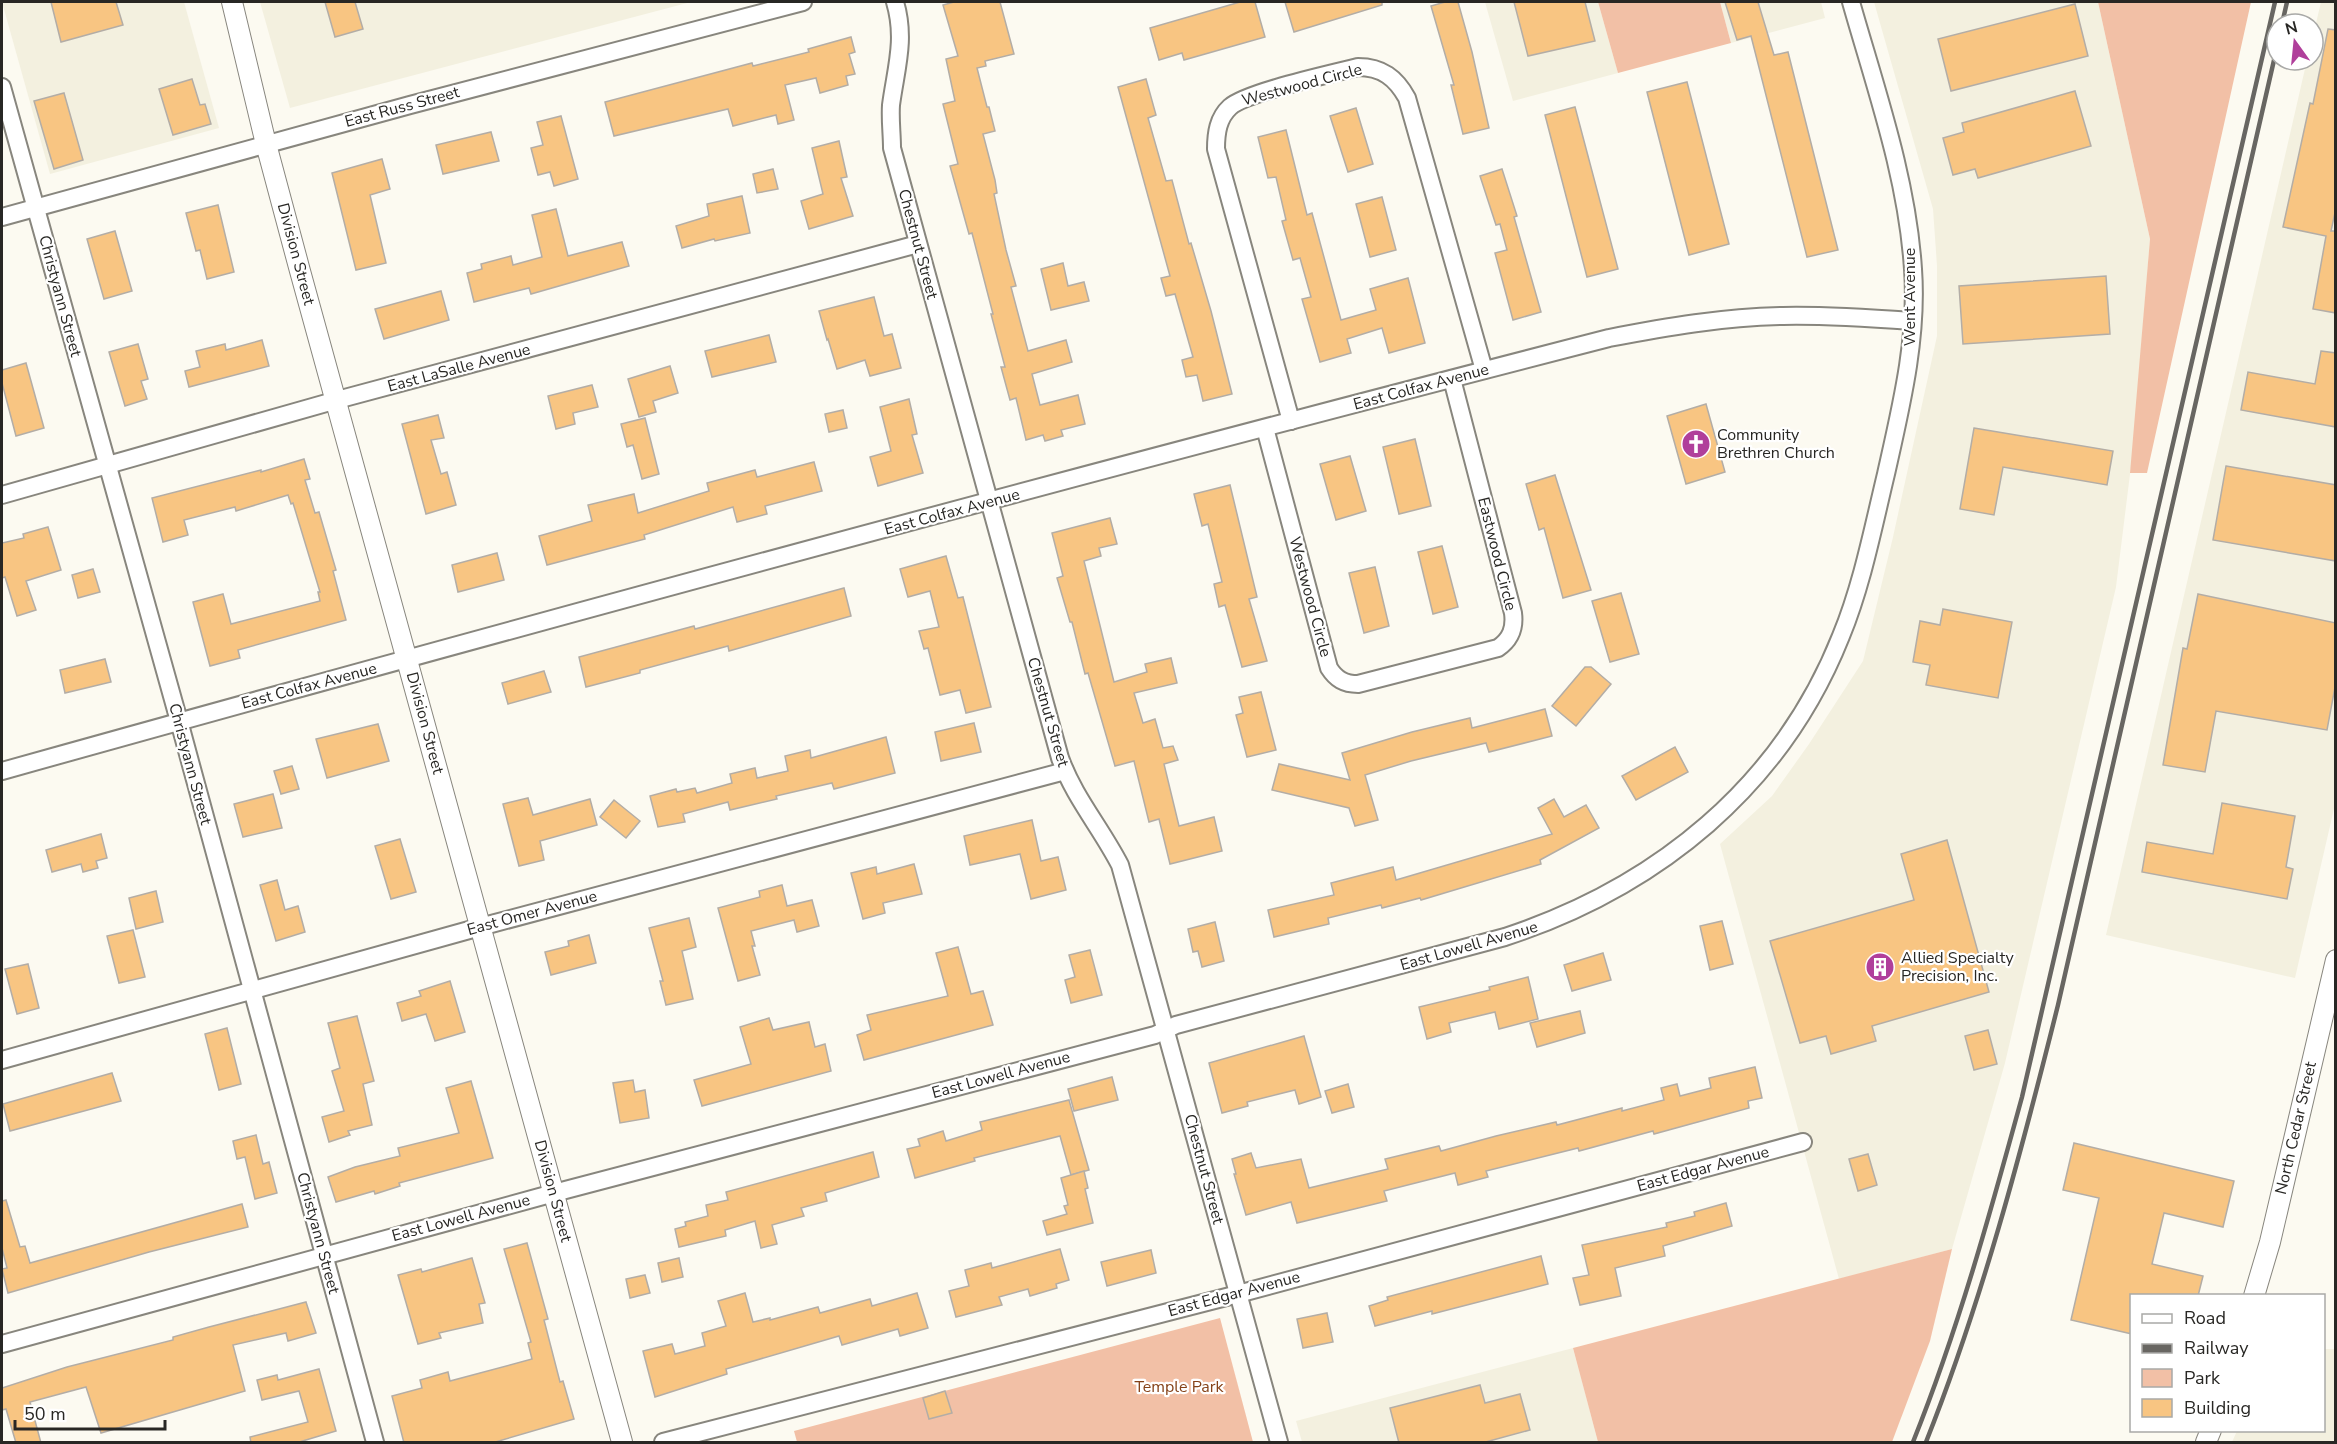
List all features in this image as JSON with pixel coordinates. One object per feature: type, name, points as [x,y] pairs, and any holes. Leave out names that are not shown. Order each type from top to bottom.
[{"type":"street","name":"Division Street","points":[[232,2],[266,144],[622,1443]]},
{"type":"street","name":"East Russ Street","points":[[2,217],[266,144],[803,2]]},
{"type":"street","name":"Chestnut Street","points":[[895,2],[900,17],[901,47],[891,105],[892,148],[1065,771],[1083,806],[1120,865],[1279,1443]]},
{"type":"street","name":"Went Avenue","points":[[1851,2],[1902,184],[1909,219],[1914,273],[1910,356],[1902,401],[1856,594]]},
{"type":"street","name":"Westwood Circle","points":[[1291,421],[1216,149],[1216,132],[1222,116],[1239,100],[1358,67],[1369,67],[1385,72],[1399,83],[1407,98],[1484,370]]},
{"type":"street","name":"Christyann Street","points":[[2,87],[179,722],[375,1443]]},
{"type":"street","name":"East LaSalle Avenue","points":[[2,495],[337,400],[918,244]]},
{"type":"street","name":"East Colfax Avenue","points":[[2,771],[408,658],[989,501],[1619,336],[1658,328],[1783,316],[1912,321]]},
{"type":"street","name":"Eastwood Circle","points":[[1422,668],[1498,648],[1518,636],[1452,379]]},
{"type":"street","name":"Westwood Circle","points":[[1265,428],[1335,685],[1358,684],[1422,668]]},
{"type":"street","name":"East Lowell Avenue","points":[[2,1344],[554,1193],[1132,1041],[1539,926],[1582,908],[1628,884],[1676,851],[1722,813],[1776,751],[1798,720],[1826,670],[1856,594]]},
{"type":"street","name":"East Omer Avenue","points":[[2,1060],[480,927],[1065,771]]},
{"type":"street","name":"North Cedar Street","points":[[2255,1294],[2270,1242],[2336,960]]},
{"type":"street","name":"East Edgar Avenue","points":[[663,1443],[1238,1294],[1803,1142]]},
{"type":"shaded area","points":[[2,2],[184,2],[219,128],[50,174]]},
{"type":"shaded area","points":[[260,2],[691,2],[290,108]]},
{"type":"shaded area","points":[[1485,2],[1598,2],[1618,73],[1513,101]]},
{"type":"shaded area","points":[[1720,2],[1821,2],[1825,18],[1731,43]]},
{"type":"shaded area","points":[[1874,2],[2098,2],[2150,239],[2133,450],[2116,587],[2005,1063],[1952,1249],[1839,1279],[1720,844],[1772,796],[1863,661],[1937,336],[1937,266],[1933,209]]},
{"type":"shaded area","points":[[2321,2],[2335,2],[2336,800],[2295,978],[2106,935],[2304,72],[2325,72],[2325,12],[2319,12]]},
{"type":"shaded area","points":[[1573,1348],[1598,1442],[1302,1442],[1296,1421]]},
{"type":"shaded area","points":[[2325,1349],[2335,1349],[2335,1442],[2232,1442],[2237,1432],[2325,1432]]},
{"type":"green space","points":[[1598,2],[1720,2],[1731,43],[1618,73]]},
{"type":"green space","points":[[2098,2],[2251,2],[2147,473],[2130,473],[2150,239]]},
{"type":"green space","points":[[1952,1249],[1930,1341],[1892,1442],[1598,1442],[1573,1348]]},
{"type":"green space","name":"Temple Park","points":[[1220,1318],[1253,1442],[797,1442],[794,1431]]},
{"type":"building","points":[[51,2],[116,2],[123,25],[61,42]]},
{"type":"building","points":[[325,2],[355,2],[363,29],[335,37]]},
{"type":"building","points":[[954,2],[1000,2],[1014,54],[985,61],[986,66],[977,68],[995,131],[983,134],[995,180],[997,193],[994,194],[1006,250],[1016,286],[1011,287],[1028,351],[1066,340],[1072,362],[1032,374],[1040,405],[1078,395],[1085,424],[1061,430],[1063,436],[1045,441],[1043,435],[1026,440],[1016,398],[1010,400],[1001,367],[1005,367],[991,314],[993,314],[972,233],[969,234],[950,166],[958,164],[943,104],[955,101],[946,59],[958,56],[943,5]]},
{"type":"building","points":[[1240,2],[1255,2],[1265,37],[1184,60],[1182,53],[1159,60],[1150,28]]},
{"type":"building","points":[[1285,2],[1382,2],[1382,5],[1294,32]]},
{"type":"building","points":[[1445,2],[1458,2],[1489,128],[1463,134],[1451,85],[1454,85],[1431,6]]},
{"type":"building","points":[[1514,2],[1585,2],[1595,41],[1528,56]]},
{"type":"building","points":[[1725,2],[1758,2],[1774,55],[1788,52],[1838,250],[1807,257],[1751,36],[1737,40]]},
{"type":"building","points":[[2075,4],[2088,56],[1951,91],[1938,39]]},
{"type":"building","points":[[2328,29],[2336,30],[2336,208],[2331,231],[2336,231],[2336,313],[2313,309],[2326,236],[2283,227],[2310,103],[2313,104],[2319,72],[2325,72],[2325,44]]},
{"type":"building","points":[[851,37],[855,52],[849,54],[855,74],[846,76],[848,85],[820,93],[816,78],[785,85],[794,120],[778,124],[776,115],[733,126],[728,109],[614,136],[605,102],[752,63],[753,66],[809,52],[808,49]]},
{"type":"building","points":[[192,79],[200,105],[205,104],[211,124],[173,135],[159,89]]},
{"type":"building","points":[[1146,79],[1156,115],[1148,118],[1166,181],[1172,180],[1189,244],[1191,243],[1211,311],[1232,394],[1203,401],[1197,375],[1186,377],[1182,360],[1193,357],[1175,294],[1166,296],[1161,278],[1170,276],[1118,87]]},
{"type":"building","points":[[1687,82],[1729,244],[1689,255],[1647,92]]},
{"type":"building","points":[[2075,91],[2091,146],[1978,178],[1975,169],[1953,175],[1943,138],[1964,132],[1962,123]]},
{"type":"building","points":[[64,93],[83,160],[54,169],[34,101]]},
{"type":"building","points":[[1575,107],[1618,269],[1587,277],[1545,115]]},
{"type":"building","points":[[1356,108],[1373,164],[1348,172],[1330,116]]},
{"type":"building","points":[[561,116],[578,179],[554,186],[550,172],[538,175],[531,148],[543,145],[537,122]]},
{"type":"building","points":[[1286,130],[1307,215],[1312,213],[1341,320],[1376,310],[1370,289],[1408,278],[1425,343],[1389,353],[1382,328],[1347,339],[1351,353],[1320,362],[1302,299],[1311,297],[1300,258],[1293,260],[1282,221],[1286,220],[1276,177],[1268,178],[1258,137]]},
{"type":"building","points":[[491,132],[499,161],[443,174],[436,145]]},
{"type":"building","points":[[839,141],[847,177],[841,178],[853,216],[809,229],[801,201],[823,194],[812,148]]},
{"type":"building","points":[[382,159],[390,189],[370,195],[386,263],[356,270],[332,173]]},
{"type":"building","points":[[773,169],[778,189],[757,193],[753,174]]},
{"type":"building","points":[[1502,169],[1517,216],[1514,217],[1541,312],[1513,320],[1495,253],[1507,250],[1500,224],[1496,225],[1480,176]]},
{"type":"building","points":[[742,196],[750,233],[715,241],[714,239],[682,248],[676,226],[709,216],[707,204]]},
{"type":"building","points":[[1382,197],[1396,250],[1370,257],[1356,204]]},
{"type":"building","points":[[218,205],[234,272],[207,279],[200,250],[196,251],[186,213]]},
{"type":"building","points":[[556,209],[568,256],[622,242],[629,266],[531,294],[529,288],[474,302],[467,273],[482,269],[481,264],[511,256],[513,265],[542,257],[532,215]]},
{"type":"building","points":[[115,231],[132,291],[104,299],[87,239]]},
{"type":"building","points":[[1063,263],[1068,286],[1084,282],[1089,301],[1051,310],[1041,269]]},
{"type":"building","points":[[2106,276],[2110,334],[1963,344],[1959,286]]},
{"type":"building","points":[[441,291],[449,320],[384,339],[375,309]]},
{"type":"building","points":[[874,297],[884,336],[892,334],[901,368],[870,376],[865,360],[837,369],[819,311]]},
{"type":"building","points":[[769,335],[776,362],[712,377],[705,351]]},
{"type":"building","points":[[262,340],[269,366],[189,387],[185,371],[200,367],[196,351],[225,344],[226,350]]},
{"type":"building","points":[[138,344],[148,379],[141,381],[147,399],[125,406],[109,352]]},
{"type":"building","points":[[2321,351],[2336,353],[2336,427],[2241,410],[2248,372],[2315,384]]},
{"type":"building","points":[[26,363],[44,428],[16,436],[2,383],[2,370]]},
{"type":"building","points":[[670,366],[678,393],[653,401],[656,412],[639,417],[628,379]]},
{"type":"building","points":[[592,385],[598,407],[573,413],[575,424],[556,429],[548,396]]},
{"type":"building","points":[[909,399],[917,434],[912,435],[923,473],[878,486],[870,457],[891,451],[880,407]]},
{"type":"building","name":"Community Brethren Church","points":[[1706,404],[1725,472],[1686,484],[1667,416]]},
{"type":"building","points":[[843,410],[847,428],[829,432],[825,414]]},
{"type":"building","points":[[438,415],[444,438],[431,440],[441,474],[447,472],[456,505],[426,514],[402,424]]},
{"type":"building","points":[[645,418],[659,474],[642,479],[633,445],[627,447],[621,424]]},
{"type":"building","points":[[1974,428],[2113,451],[2107,485],[2003,467],[1994,515],[1960,509]]},
{"type":"building","points":[[1415,439],[1431,506],[1399,514],[1383,447]]},
{"type":"building","points":[[1350,456],[1366,511],[1336,520],[1320,464]]},
{"type":"building","points":[[304,459],[310,479],[305,480],[315,513],[319,512],[336,570],[333,571],[346,620],[238,650],[240,658],[210,666],[193,602],[223,594],[231,624],[320,601],[318,592],[320,592],[293,503],[291,504],[288,495],[236,511],[235,507],[184,520],[188,535],[163,542],[152,498],[261,470],[261,472]]},
{"type":"building","points":[[814,462],[822,491],[765,506],[767,514],[737,522],[733,507],[644,535],[645,539],[547,565],[539,536],[592,521],[588,505],[634,494],[638,513],[709,491],[707,483],[755,470],[757,477]]},
{"type":"building","points":[[2226,466],[2336,485],[2336,561],[2213,540]]},
{"type":"building","points":[[1555,475],[1591,590],[1563,598],[1544,528],[1539,530],[1526,484]]},
{"type":"building","points":[[1230,485],[1257,597],[1249,599],[1267,661],[1242,667],[1225,605],[1219,607],[1214,584],[1222,582],[1208,524],[1202,526],[1194,494]]},
{"type":"building","points":[[1110,518],[1117,544],[1099,548],[1101,556],[1084,561],[1114,682],[1147,672],[1145,664],[1171,658],[1177,683],[1134,693],[1143,723],[1155,719],[1163,748],[1173,746],[1178,760],[1164,764],[1179,826],[1214,817],[1222,851],[1170,864],[1159,819],[1149,822],[1134,761],[1115,766],[1057,578],[1063,576],[1052,533]]},
{"type":"building","points":[[48,527],[61,570],[26,581],[36,610],[17,616],[5,577],[2,578],[2,543],[24,538],[23,534]]},
{"type":"building","points":[[1442,546],[1458,607],[1433,614],[1418,552]]},
{"type":"building","points":[[497,553],[504,580],[458,592],[452,565]]},
{"type":"building","points":[[946,556],[958,598],[963,597],[991,707],[966,713],[960,690],[940,695],[928,648],[924,649],[919,631],[939,627],[930,591],[908,597],[900,569]]},
{"type":"building","points":[[1375,567],[1389,626],[1364,633],[1349,573]]},
{"type":"building","points":[[93,569],[100,592],[78,598],[72,575]]},
{"type":"building","points":[[844,588],[851,616],[729,651],[728,646],[586,687],[579,657],[694,626],[695,629]]},
{"type":"building","points":[[1621,593],[1639,654],[1610,662],[1592,601]]},
{"type":"building","points":[[2198,594],[2336,623],[2336,682],[2327,730],[2216,711],[2205,772],[2163,765],[2183,648],[2187,649]]},
{"type":"building","points":[[1943,609],[2012,622],[1998,698],[1926,685],[1930,665],[1913,662],[1920,621],[1940,625]]},
{"type":"building","points":[[105,659],[111,682],[65,693],[60,670]]},
{"type":"building","points":[[1585,667],[1591,667],[1611,684],[1576,726],[1552,706]]},
{"type":"building","points":[[544,671],[551,692],[508,704],[502,683]]},
{"type":"building","points":[[1261,692],[1276,750],[1247,757],[1236,715],[1243,713],[1239,697]]},
{"type":"building","points":[[1545,709],[1552,736],[1489,752],[1486,743],[1365,775],[1378,820],[1355,826],[1349,808],[1272,790],[1279,764],[1350,780],[1342,753],[1470,718],[1472,728]]},
{"type":"building","points":[[974,723],[981,752],[941,761],[935,732]]},
{"type":"building","points":[[378,724],[389,761],[327,778],[316,739]]},
{"type":"building","points":[[886,737],[895,773],[834,789],[832,783],[730,810],[728,802],[683,814],[685,822],[658,827],[650,796],[676,789],[677,792],[695,788],[697,793],[732,783],[730,774],[755,768],[757,778],[788,771],[785,756],[810,750],[811,758]]},
{"type":"building","points":[[1675,747],[1688,772],[1636,800],[1622,776]]},
{"type":"building","points":[[292,766],[299,789],[281,794],[274,771]]},
{"type":"building","points":[[273,794],[282,828],[243,837],[234,804]]},
{"type":"building","points":[[528,798],[533,815],[590,799],[597,825],[540,841],[544,860],[519,866],[503,804]]},
{"type":"building","points":[[1554,799],[1564,817],[1586,805],[1599,828],[1540,860],[1541,864],[1421,900],[1420,898],[1382,908],[1381,905],[1328,918],[1329,924],[1274,937],[1268,910],[1334,895],[1331,883],[1393,867],[1396,880],[1552,834],[1538,808]]},
{"type":"building","points":[[614,800],[640,821],[626,838],[600,817]]},
{"type":"building","points":[[2222,803],[2295,816],[2286,867],[2293,869],[2287,899],[2142,872],[2147,842],[2213,854]]},
{"type":"building","points":[[1032,820],[1041,861],[1058,857],[1066,890],[1031,899],[1020,854],[970,865],[964,836]]},
{"type":"building","points":[[101,834],[107,858],[96,861],[98,868],[83,872],[81,864],[52,872],[46,850]]},
{"type":"building","points":[[400,839],[416,892],[391,899],[375,846]]},
{"type":"building","name":"Allied Specialty Precision, Inc.","points":[[1947,840],[1989,992],[1872,1026],[1876,1041],[1831,1054],[1826,1036],[1800,1043],[1770,941],[1914,900],[1901,854]]},
{"type":"building","points":[[914,864],[922,894],[883,903],[885,913],[863,919],[851,873],[876,867],[877,874]]},
{"type":"building","points":[[277,880],[285,910],[298,906],[305,932],[276,941],[260,885]]},
{"type":"building","points":[[782,885],[787,906],[812,900],[819,926],[797,932],[794,920],[751,931],[755,946],[752,946],[760,975],[738,981],[718,908],[760,897],[759,891]]},
{"type":"building","points":[[156,891],[163,922],[136,929],[129,898]]},
{"type":"building","points":[[689,918],[696,947],[682,951],[693,999],[666,1005],[660,981],[663,981],[649,928]]},
{"type":"building","points":[[1722,921],[1733,964],[1710,970],[1700,926]]},
{"type":"building","points":[[1215,922],[1224,961],[1202,967],[1198,951],[1193,952],[1188,929]]},
{"type":"building","points":[[133,930],[145,977],[119,983],[107,936]]},
{"type":"building","points":[[589,935],[596,963],[551,975],[545,952],[569,946],[568,941]]},
{"type":"building","points":[[958,947],[971,994],[983,991],[993,1025],[864,1060],[857,1035],[871,1030],[867,1015],[948,996],[936,953]]},
{"type":"building","points":[[1090,950],[1102,995],[1071,1003],[1065,980],[1075,977],[1069,955]]},
{"type":"building","points":[[1603,953],[1611,980],[1572,991],[1564,965]]},
{"type":"building","points":[[28,964],[39,1008],[17,1014],[5,969]]},
{"type":"building","points":[[1528,977],[1538,1019],[1499,1029],[1495,1012],[1449,1023],[1451,1032],[1427,1039],[1419,1007],[1490,990],[1489,987]]},
{"type":"building","points":[[450,981],[465,1032],[435,1041],[426,1014],[402,1021],[397,1003],[421,996],[419,991]]},
{"type":"building","points":[[1580,1011],[1585,1033],[1537,1047],[1530,1023]]},
{"type":"building","points":[[357,1016],[374,1081],[363,1084],[372,1125],[348,1131],[350,1135],[329,1142],[322,1117],[344,1111],[332,1071],[340,1068],[328,1023]]},
{"type":"building","points":[[769,1018],[773,1030],[809,1022],[815,1047],[825,1044],[831,1071],[702,1106],[694,1080],[751,1064],[740,1027]]},
{"type":"building","points":[[227,1028],[241,1084],[219,1090],[205,1034]]},
{"type":"building","points":[[1988,1030],[1997,1064],[1974,1070],[1965,1036]]},
{"type":"building","points":[[1304,1036],[1321,1097],[1299,1104],[1295,1090],[1247,1102],[1248,1106],[1222,1113],[1209,1063]]},
{"type":"building","points":[[1755,1067],[1762,1098],[1748,1101],[1749,1108],[1654,1134],[1653,1131],[1579,1151],[1578,1148],[1486,1171],[1488,1177],[1458,1185],[1455,1173],[1384,1191],[1387,1201],[1297,1223],[1291,1202],[1246,1215],[1234,1174],[1236,1174],[1232,1159],[1251,1153],[1256,1168],[1301,1159],[1309,1188],[1388,1169],[1385,1159],[1439,1146],[1441,1151],[1556,1122],[1557,1125],[1664,1100],[1661,1088],[1677,1084],[1680,1096],[1711,1088],[1709,1078]]},
{"type":"building","points":[[112,1073],[121,1101],[10,1131],[3,1104]]},
{"type":"building","points":[[1112,1077],[1118,1100],[1074,1111],[1068,1089]]},
{"type":"building","points":[[633,1080],[635,1092],[645,1090],[649,1118],[620,1123],[613,1083]]},
{"type":"building","points":[[471,1081],[493,1158],[399,1183],[400,1186],[375,1194],[374,1191],[336,1202],[328,1177],[355,1167],[400,1156],[398,1148],[459,1133],[446,1088]]},
{"type":"building","points":[[1348,1084],[1354,1107],[1332,1113],[1325,1091]]},
{"type":"building","points":[[1069,1100],[1089,1170],[1071,1175],[1060,1136],[974,1158],[975,1161],[915,1178],[907,1149],[920,1146],[918,1139],[943,1131],[946,1141],[982,1130],[980,1122]]},
{"type":"building","points":[[256,1135],[263,1164],[269,1162],[277,1193],[255,1199],[245,1157],[237,1159],[233,1141]]},
{"type":"building","points":[[2074,1143],[2234,1181],[2223,1227],[2164,1213],[2152,1264],[2203,1276],[2198,1294],[2130,1294],[2130,1334],[2071,1320],[2099,1198],[2063,1190]]},
{"type":"building","points":[[873,1152],[879,1177],[825,1193],[827,1201],[801,1208],[804,1216],[772,1225],[777,1244],[761,1248],[755,1221],[725,1230],[726,1236],[679,1247],[675,1229],[686,1226],[685,1222],[708,1216],[706,1205],[728,1200],[726,1192]]},
{"type":"building","points":[[1868,1154],[1877,1185],[1858,1191],[1849,1159]]},
{"type":"building","points":[[1084,1171],[1088,1188],[1085,1189],[1093,1223],[1047,1235],[1043,1221],[1067,1214],[1064,1206],[1068,1205],[1061,1178]]},
{"type":"building","points":[[6,1200],[20,1247],[25,1246],[30,1263],[242,1204],[248,1227],[149,1252],[8,1293],[2,1269],[7,1268],[2,1248],[2,1201]]},
{"type":"building","points":[[1726,1203],[1732,1226],[1663,1246],[1665,1256],[1615,1268],[1621,1296],[1580,1305],[1573,1278],[1589,1275],[1582,1245],[1667,1227],[1666,1223],[1695,1216],[1694,1212]]},
{"type":"building","points":[[527,1243],[548,1319],[544,1320],[560,1382],[563,1381],[574,1419],[492,1443],[404,1443],[392,1396],[422,1388],[420,1380],[448,1372],[450,1381],[532,1359],[528,1343],[531,1342],[504,1249]]},
{"type":"building","points":[[1060,1249],[1069,1280],[1056,1284],[1057,1288],[1030,1296],[1028,1289],[999,1297],[1002,1305],[956,1317],[949,1291],[969,1286],[965,1270],[991,1263],[992,1268]]},
{"type":"building","points":[[1151,1250],[1156,1273],[1107,1286],[1101,1262]]},
{"type":"building","points":[[1541,1256],[1548,1284],[1375,1326],[1369,1306],[1388,1300],[1387,1297]]},
{"type":"building","points":[[472,1258],[485,1303],[479,1304],[483,1323],[439,1333],[441,1338],[418,1344],[398,1275],[421,1269],[422,1272]]},
{"type":"building","points":[[679,1258],[683,1277],[662,1282],[658,1263]]},
{"type":"building","points":[[645,1275],[650,1293],[630,1298],[626,1279]]},
{"type":"building","points":[[745,1293],[753,1322],[770,1318],[770,1320],[818,1307],[820,1313],[870,1299],[872,1306],[917,1293],[928,1328],[900,1336],[898,1329],[842,1345],[839,1336],[726,1369],[727,1374],[655,1397],[643,1351],[672,1344],[675,1354],[705,1346],[702,1333],[726,1326],[718,1301]]},
{"type":"building","points":[[306,1302],[316,1333],[288,1341],[286,1333],[233,1345],[245,1391],[101,1433],[86,1387],[30,1402],[41,1443],[16,1443],[6,1409],[2,1410],[2,1388],[67,1367],[173,1340],[173,1337]]},
{"type":"building","points":[[1327,1313],[1333,1342],[1303,1348],[1297,1319]]},
{"type":"building","points":[[319,1369],[336,1431],[296,1443],[251,1443],[250,1437],[308,1422],[299,1391],[262,1400],[257,1380],[277,1375],[278,1380]]},
{"type":"building","points":[[1480,1385],[1485,1403],[1520,1394],[1530,1430],[1482,1443],[1399,1443],[1390,1408]]},
{"type":"building","points":[[945,1391],[952,1413],[929,1419],[923,1398]]},
{"type":"railway","points":[[1913,1442],[1959,1314],[2022,1097],[2275,2]]},
{"type":"railway","points":[[2285,12],[2287,2]]},
{"type":"railway","points":[[1926,1442],[1983,1281],[2030,1116],[2058,1005],[2271,72]]},
{"type":"place","name":"Community Brethren Church","points":[[1696,444]]},
{"type":"place","name":"Allied Specialty Precision, Inc.","points":[[1880,967]]}]
